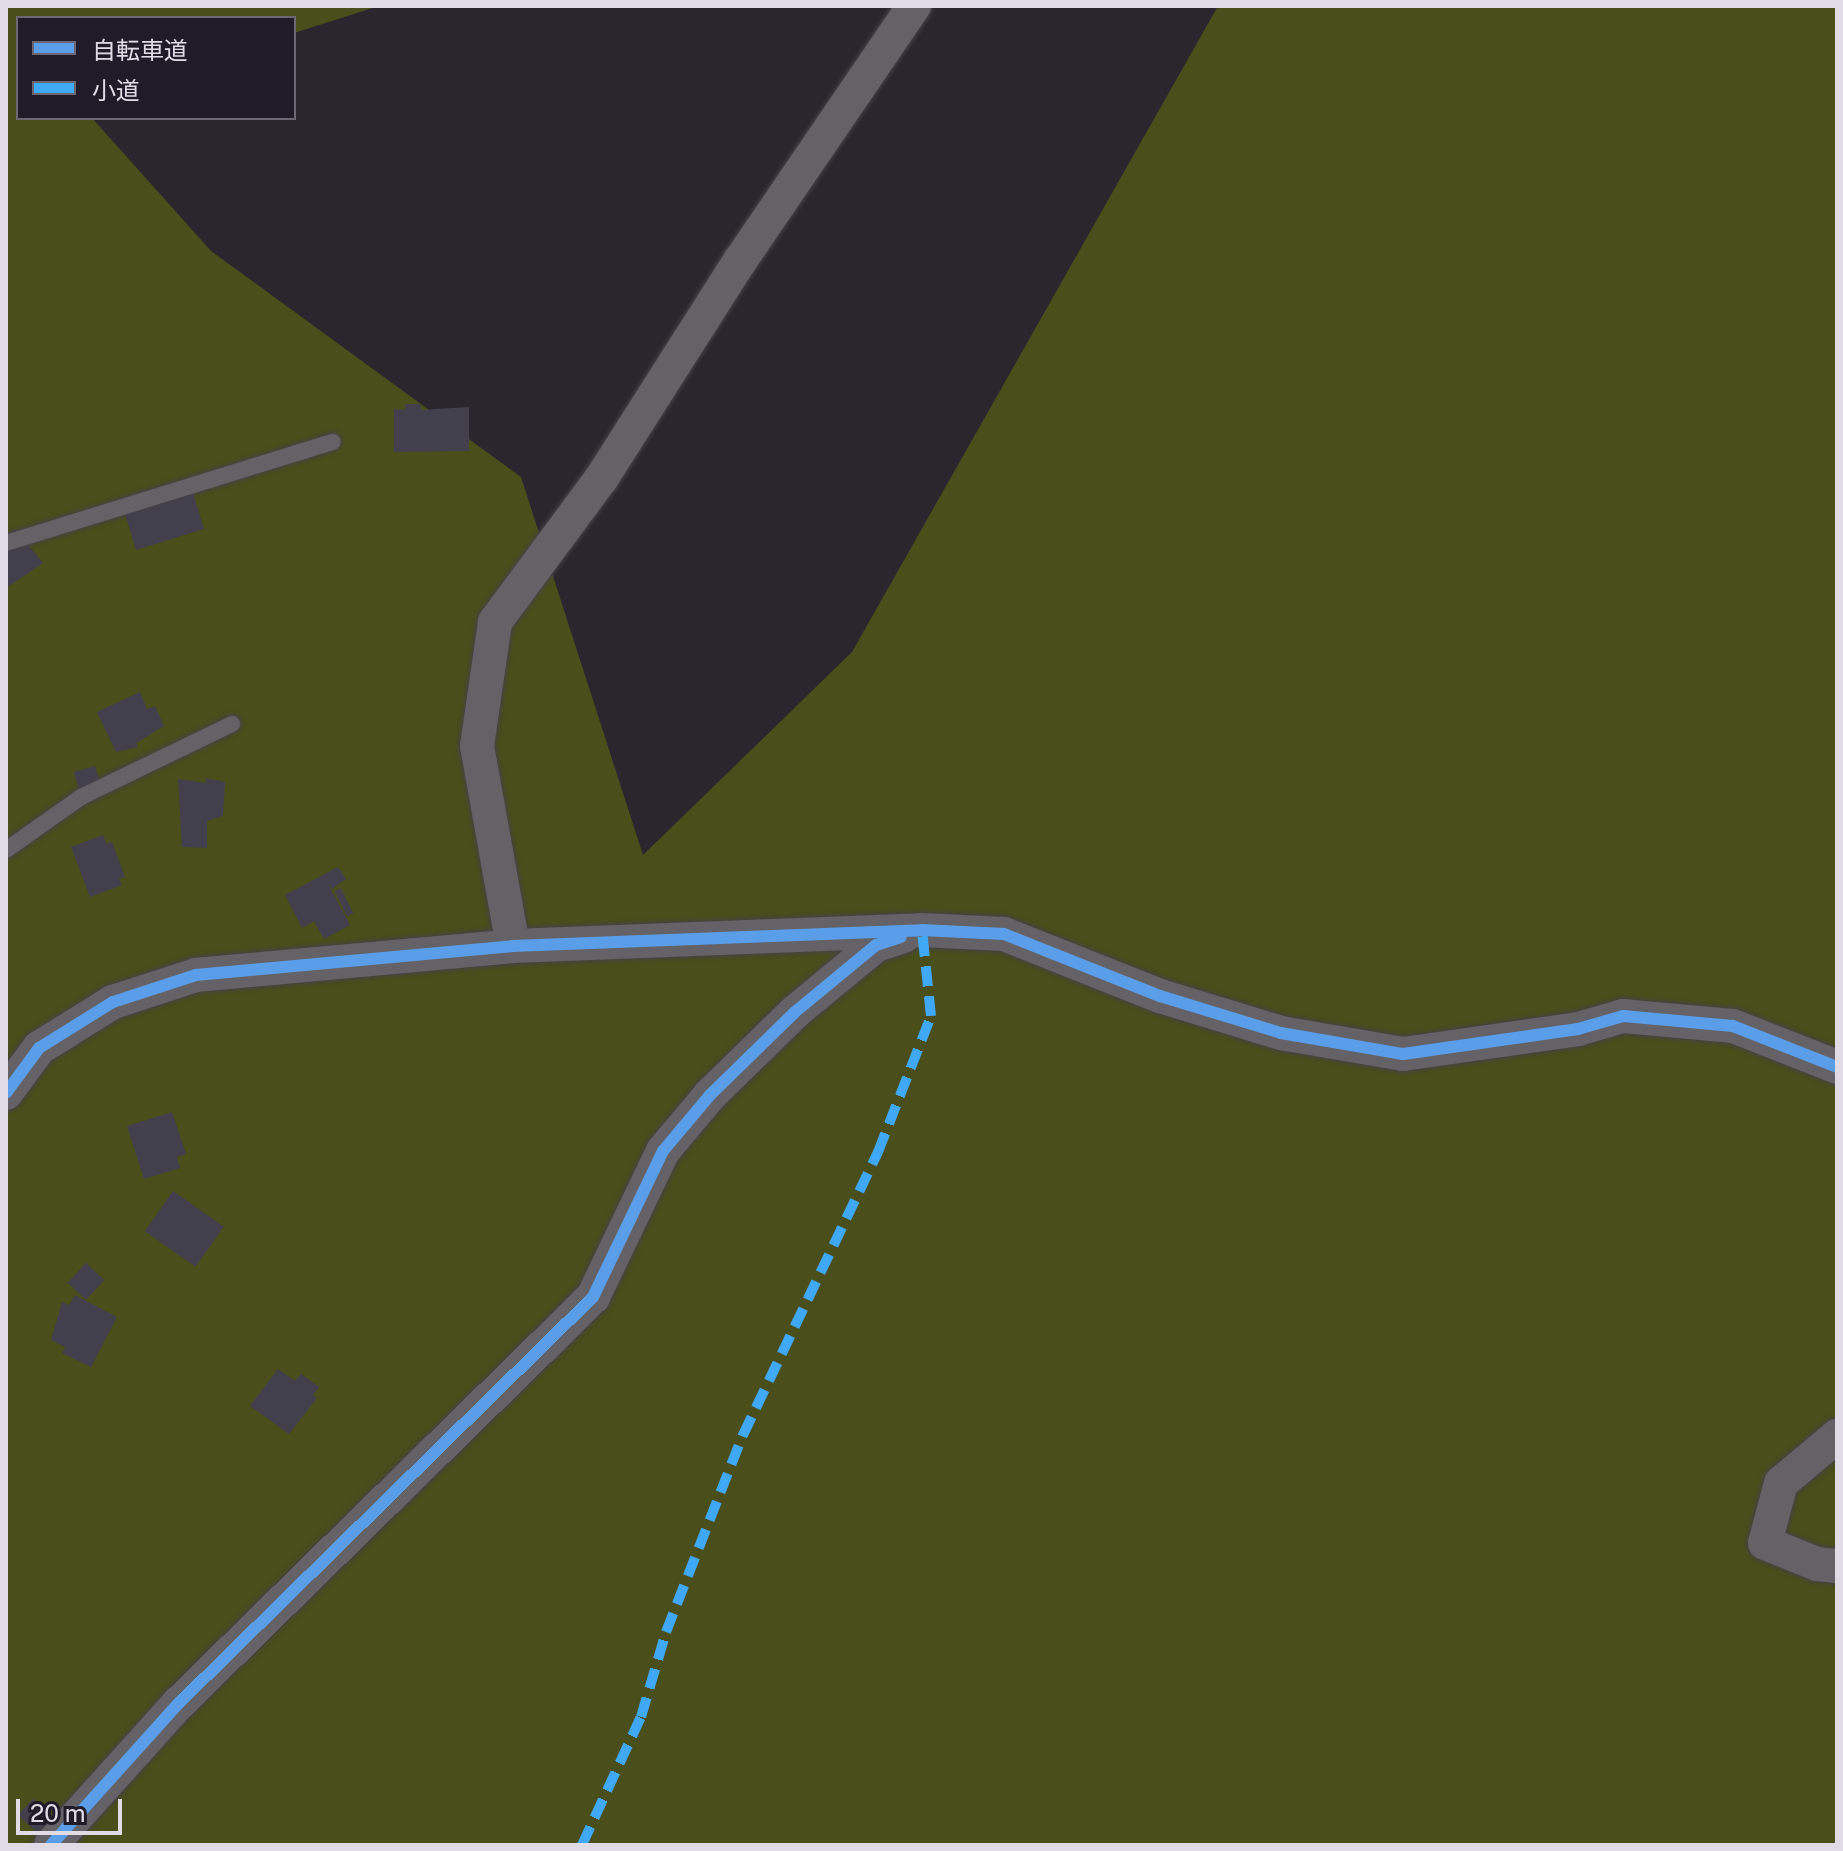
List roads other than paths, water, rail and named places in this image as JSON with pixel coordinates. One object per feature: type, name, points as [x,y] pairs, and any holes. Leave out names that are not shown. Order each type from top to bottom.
[{"type":"street","points":[[513,946],[477,746],[495,622],[601,479],[740,261],[914,6]]},
{"type":"street","points":[[51,1845],[179,1703],[593,1297],[663,1151],[710,1095],[795,1012],[876,945],[922,930]]},
{"type":"street","points":[[6,1093],[39,1048],[113,1002],[196,975],[513,946],[922,930],[1004,934],[1160,996],[1281,1033],[1403,1054],[1578,1029],[1623,1016],[1733,1026],[1837,1067]]},
{"type":"street","points":[[1837,1436],[1781,1483],[1765,1543],[1817,1564],[1837,1566]]},
{"type":"lane","points":[[6,543],[333,442]]},
{"type":"lane","points":[[6,850],[81,797],[232,724]]}]
